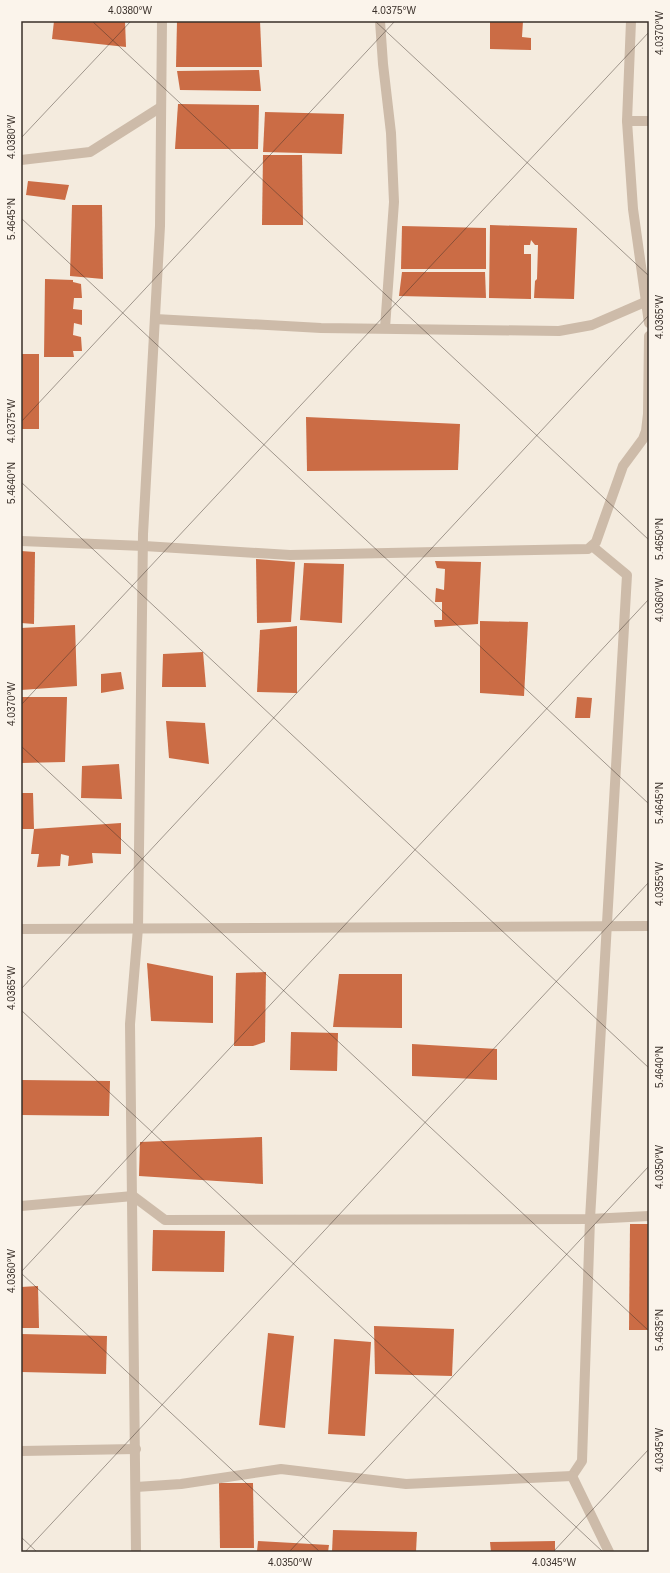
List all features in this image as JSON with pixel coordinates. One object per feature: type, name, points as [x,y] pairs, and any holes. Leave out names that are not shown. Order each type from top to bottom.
[{"type":"street","points":[[136,1552],[130,1024],[138,928],[144,546],[160,226],[162,21]]},
{"type":"street","points":[[380,21],[383,64],[391,133],[394,202],[385,328]]},
{"type":"street","points":[[631,21],[627,121],[633,209],[649,323]]},
{"type":"street","points":[[21,160],[90,152],[161,107]]},
{"type":"street","points":[[627,121],[649,121]]},
{"type":"street","points":[[155,319],[321,328],[559,331],[592,325],[645,302]]},
{"type":"street","points":[[21,541],[144,546],[290,555],[588,549],[596,542],[623,466],[643,438],[646,431],[648,414],[649,336]]},
{"type":"street","points":[[572,1476],[582,1461],[590,1220],[627,575],[592,546]]},
{"type":"street","points":[[21,929],[649,926]]},
{"type":"street","points":[[21,1206],[133,1196],[165,1220],[590,1220],[649,1216]]},
{"type":"street","points":[[21,1451],[136,1449]]},
{"type":"street","points":[[136,1486],[181,1484],[281,1469],[406,1484],[572,1476]]},
{"type":"street","points":[[572,1476],[610,1552]]},
{"type":"building","points":[[54,21],[125,21],[126,47],[52,39]]},
{"type":"building","points":[[177,21],[260,21],[262,67],[176,67]]},
{"type":"building","points":[[490,21],[523,21],[522,37],[531,38],[531,50],[490,49]]},
{"type":"building","points":[[259,70],[261,91],[180,90],[177,71]]},
{"type":"building","points":[[178,104],[259,105],[258,149],[175,149]]},
{"type":"building","points":[[265,112],[344,114],[342,154],[263,152]]},
{"type":"building","points":[[263,155],[302,155],[303,225],[262,225]]},
{"type":"building","points":[[28,181],[69,185],[65,200],[26,195]]},
{"type":"building","points":[[72,205],[102,205],[103,279],[70,276]]},
{"type":"building","points":[[490,225],[577,228],[574,299],[534,298],[535,281],[537,279],[538,245],[535,245],[531,240],[530,245],[524,245],[524,254],[531,254],[531,299],[489,298]]},
{"type":"building","points":[[402,226],[486,228],[486,269],[401,269]]},
{"type":"building","points":[[402,272],[485,272],[486,298],[399,296]]},
{"type":"building","points":[[45,279],[73,280],[73,282],[81,284],[82,298],[74,298],[73,309],[82,310],[82,325],[74,323],[73,335],[81,337],[82,351],[73,351],[74,357],[44,357]]},
{"type":"building","points":[[21,354],[39,354],[39,429],[21,429]]},
{"type":"building","points":[[306,417],[460,424],[458,470],[307,471]]},
{"type":"building","points":[[21,551],[35,552],[34,624],[21,623]]},
{"type":"building","points":[[256,559],[295,562],[291,622],[257,623]]},
{"type":"building","points":[[435,561],[481,562],[478,624],[435,627],[434,620],[442,620],[442,602],[435,602],[436,588],[444,590],[445,569],[437,568]]},
{"type":"building","points":[[304,563],[344,564],[342,623],[300,620]]},
{"type":"building","points":[[480,621],[528,622],[524,696],[480,693]]},
{"type":"building","points":[[75,625],[77,686],[21,690],[21,628]]},
{"type":"building","points":[[297,626],[297,693],[257,692],[260,630]]},
{"type":"building","points":[[203,652],[206,687],[162,687],[163,654]]},
{"type":"building","points":[[121,672],[124,689],[101,693],[101,674]]},
{"type":"building","points":[[21,697],[67,697],[65,762],[21,763]]},
{"type":"building","points":[[577,697],[592,698],[590,718],[575,718]]},
{"type":"building","points":[[166,721],[205,723],[209,764],[169,758]]},
{"type":"building","points":[[119,764],[122,799],[81,798],[82,766]]},
{"type":"building","points":[[21,793],[33,793],[34,829],[21,829]]},
{"type":"building","points":[[121,823],[121,854],[92,853],[93,863],[68,866],[69,856],[61,854],[60,866],[37,867],[39,854],[31,854],[34,829]]},
{"type":"building","points":[[147,963],[213,976],[213,1023],[151,1021]]},
{"type":"building","points":[[266,972],[265,1042],[253,1046],[234,1046],[236,973]]},
{"type":"building","points":[[339,974],[402,974],[402,1028],[333,1027]]},
{"type":"building","points":[[291,1032],[338,1033],[337,1071],[290,1070]]},
{"type":"building","points":[[412,1044],[497,1049],[497,1080],[412,1076]]},
{"type":"building","points":[[21,1080],[110,1081],[109,1116],[21,1115]]},
{"type":"building","points":[[262,1137],[263,1184],[139,1176],[140,1142]]},
{"type":"building","points":[[630,1224],[649,1224],[649,1330],[629,1330]]},
{"type":"building","points":[[153,1230],[225,1231],[224,1272],[152,1271]]},
{"type":"building","points":[[38,1286],[39,1328],[21,1328],[21,1287]]},
{"type":"building","points":[[374,1326],[454,1329],[452,1376],[375,1374]]},
{"type":"building","points":[[268,1333],[294,1336],[285,1428],[259,1425]]},
{"type":"building","points":[[21,1334],[107,1336],[106,1374],[21,1372]]},
{"type":"building","points":[[334,1339],[371,1342],[365,1436],[328,1434]]},
{"type":"building","points":[[219,1483],[253,1483],[254,1548],[220,1548]]},
{"type":"building","points":[[333,1530],[417,1532],[416,1552],[332,1552]]},
{"type":"building","points":[[258,1541],[329,1545],[328,1552],[257,1552]]},
{"type":"building","points":[[555,1541],[555,1552],[491,1552],[490,1542]]}]
